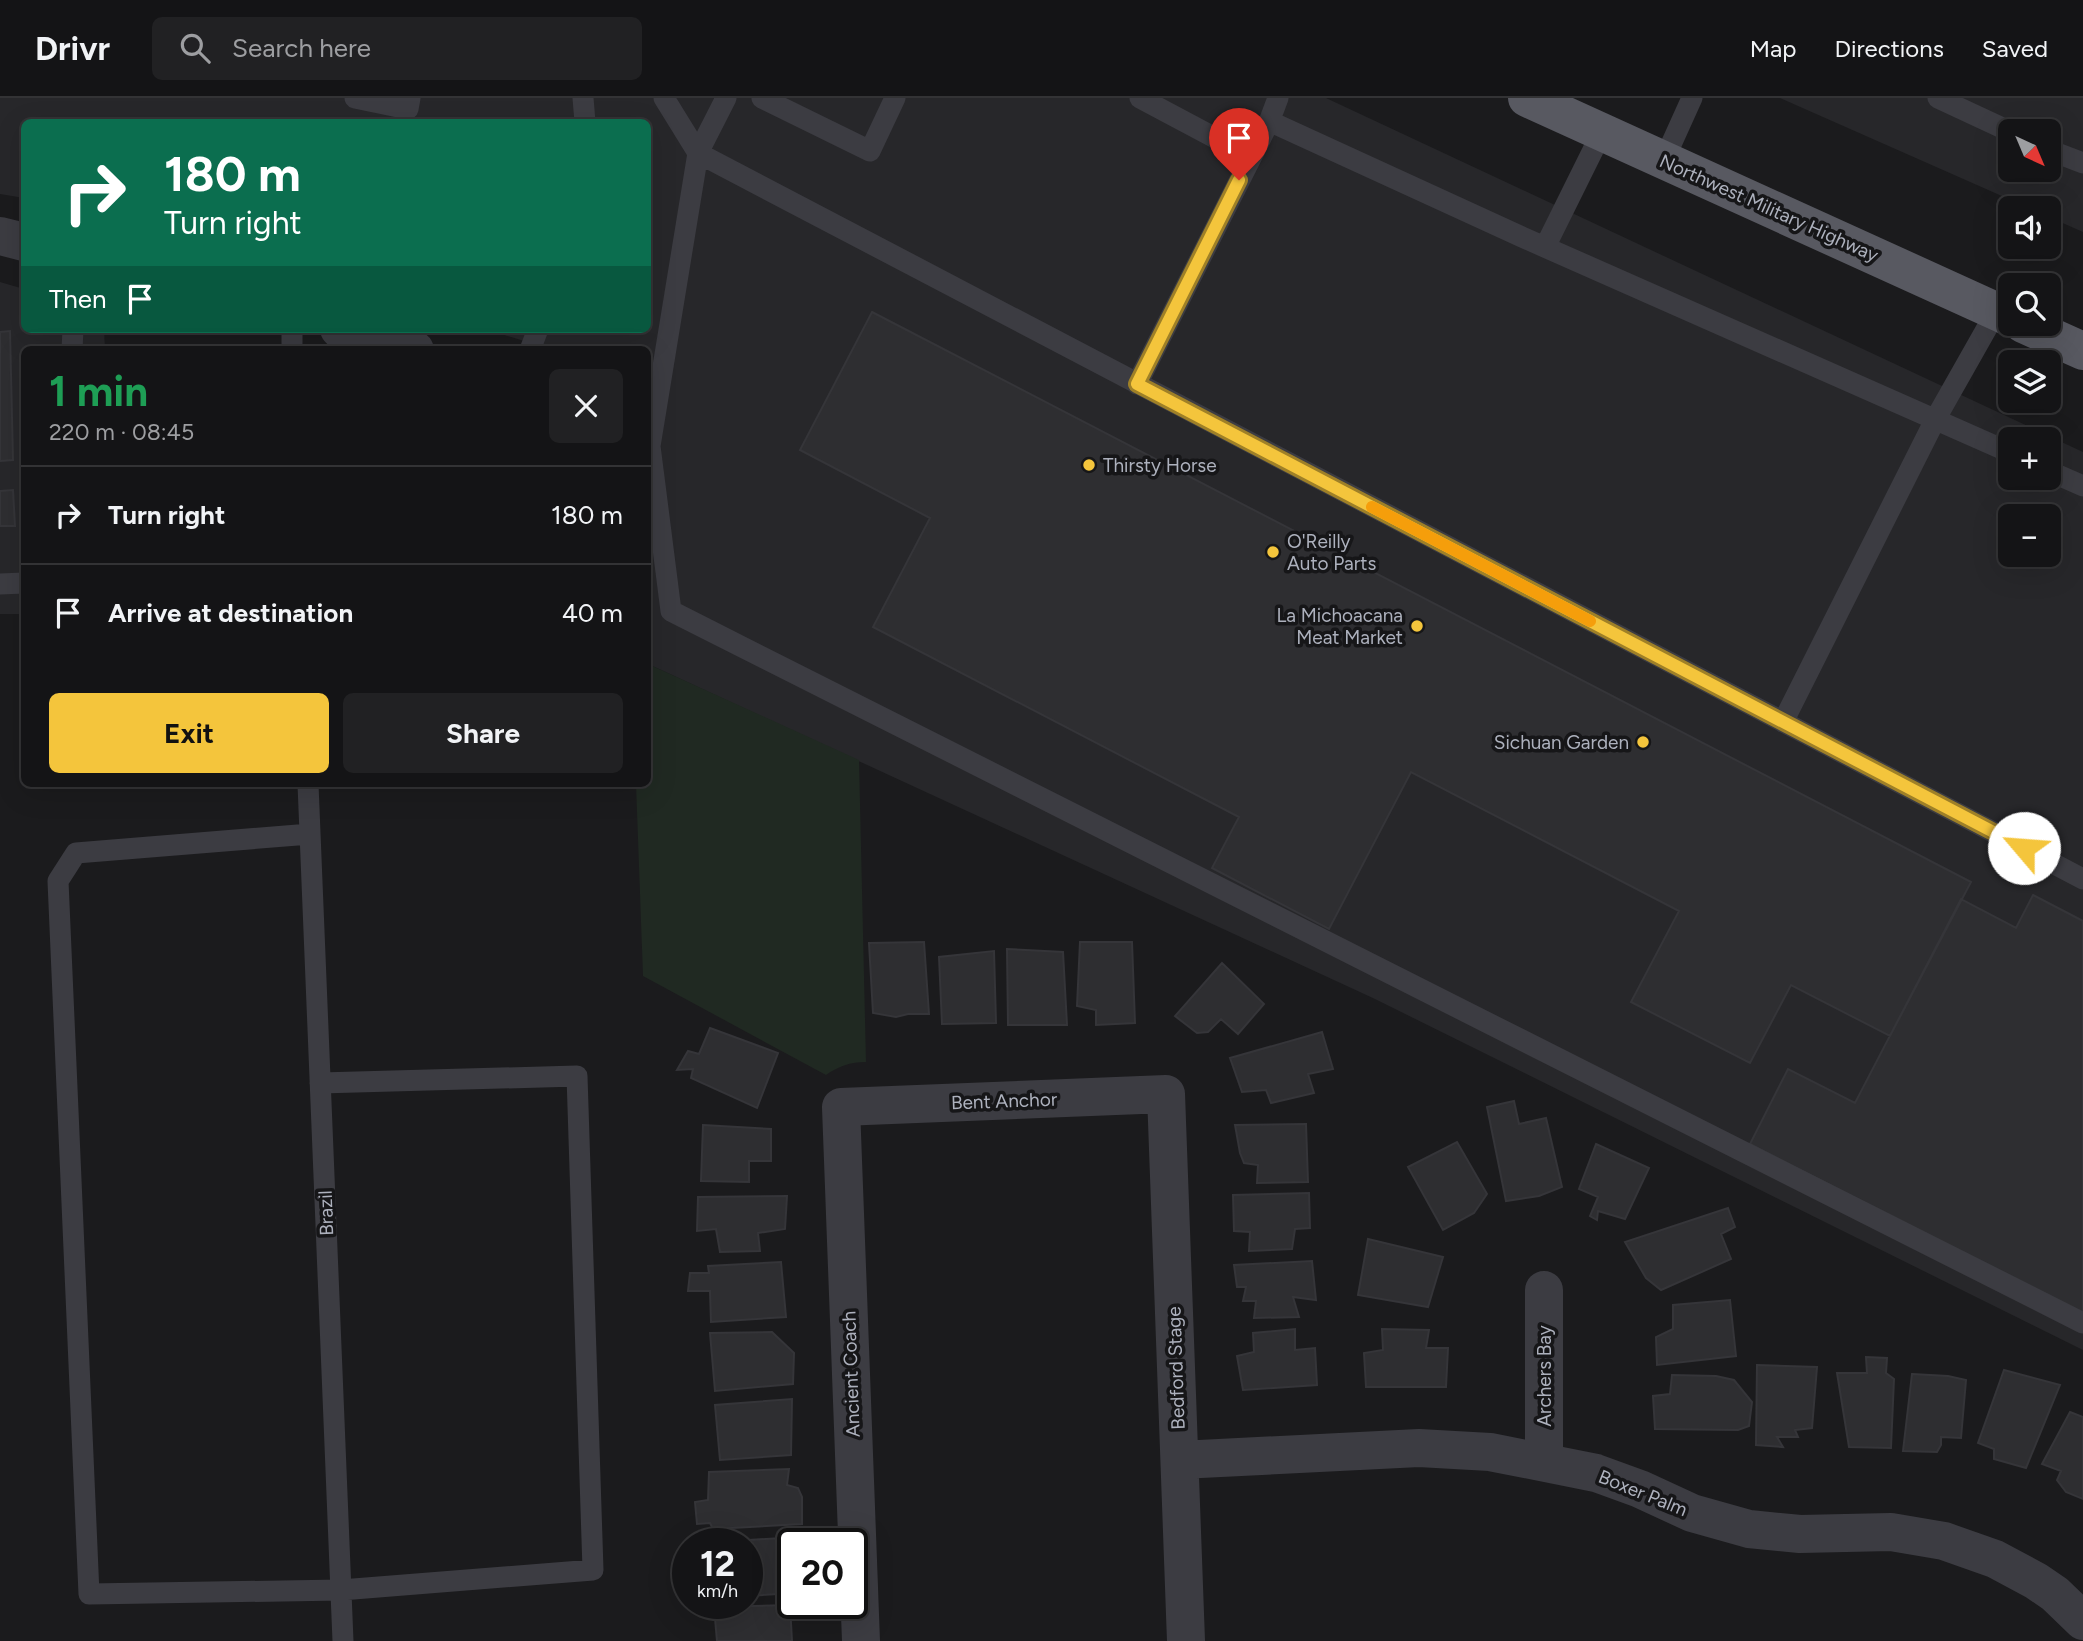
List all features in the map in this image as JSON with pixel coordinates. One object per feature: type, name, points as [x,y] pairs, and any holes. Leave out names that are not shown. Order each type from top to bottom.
[{"type":"main road","name":"Northwest Military Highway","points":[[1527,98],[1998,313]]},
{"type":"main road","name":"Northwest Military Highway","points":[[2050,336],[2083,351]]},
{"type":"street","points":[[0,236],[21,241]]},
{"type":"street","points":[[354,333],[401,346]]},
{"type":"street","name":"Bent Anchor","points":[[841,1108],[1166,1094]]},
{"type":"street","name":"Bedford Stage","points":[[1166,1094],[1186,1641]]},
{"type":"street","name":"Ancient Coach","points":[[841,1108],[861,1641]]},
{"type":"street","name":"Archers Bay","points":[[1544,1290],[1544,1462]]},
{"type":"street","name":"Boxer Palm","points":[[1180,1460],[1419,1448],[1490,1452],[1596,1473],[1640,1489],[1692,1513],[1749,1529],[1800,1534],[1891,1532],[1944,1541],[1995,1559],[2036,1581],[2055,1594],[2083,1621]]},
{"type":"lane","points":[[355,98],[408,108],[410,98]]},
{"type":"lane","points":[[583,98],[585,119]]},
{"type":"lane","points":[[664,98],[698,153],[2083,880]]},
{"type":"lane","points":[[651,440],[698,153],[726,98]]},
{"type":"lane","points":[[762,98],[870,151],[895,98]]},
{"type":"lane","points":[[1140,98],[1251,157]]},
{"type":"lane","points":[[1137,384],[1279,98]]},
{"type":"lane","points":[[1664,160],[1692,98]]},
{"type":"lane","points":[[1938,98],[1998,126]]},
{"type":"lane","points":[[1269,121],[1545,247],[1998,447]]},
{"type":"lane","points":[[1545,247],[1602,132]]},
{"type":"lane","points":[[2062,155],[2083,163]]},
{"type":"lane","points":[[1783,722],[1936,418],[1998,334]]},
{"type":"lane","points":[[651,454],[671,611],[2083,1322]]},
{"type":"lane","points":[[2061,476],[2083,486]]},
{"type":"lane","points":[[0,584],[21,583]]},
{"type":"lane","name":"Brazil","points":[[308,787],[343,1641]]},
{"type":"lane","points":[[310,834],[76,853],[58,881],[89,1594],[341,1590],[593,1570],[577,1076],[320,1083]]},
{"type":"shaded area","points":[[0,98],[1326,98],[2030,427],[1998,427],[1998,490],[2061,490],[2061,442],[2083,452],[2083,1350],[1375,999],[651,665],[651,346],[540,346],[498,333],[651,333],[651,119],[21,119],[21,198],[0,194]]},
{"type":"shaded area","points":[[1780,98],[2083,98],[2083,232],[2061,222],[2061,196],[2002,196]]},
{"type":"shaded area","points":[[0,282],[21,288],[21,333],[104,333],[105,346],[21,346],[21,614],[0,614]]},
{"type":"shaded area","points":[[651,665],[859,760],[866,1062],[845,1065],[826,1075],[643,976],[636,787],[651,787]]},
{"type":"building","points":[[872,312],[1971,882],[1890,1036],[1791,985],[1750,1063],[1631,1002],[1679,911],[1411,772],[1329,929],[1212,868],[1239,817],[873,627],[930,518],[800,450]]},
{"type":"building","points":[[10,331],[13,460],[0,461],[0,332]]},
{"type":"building","points":[[13,490],[15,526],[0,526],[0,491]]},
{"type":"building","points":[[2033,895],[2083,921],[2083,1315],[1750,1144],[1788,1069],[1855,1103],[1961,899],[2016,928]]},
{"type":"building","points":[[924,942],[929,1014],[896,1017],[873,1013],[869,943]]},
{"type":"building","points":[[1080,942],[1132,942],[1135,1023],[1096,1025],[1096,1010],[1077,1006]]},
{"type":"building","points":[[1007,949],[1063,952],[1067,1025],[1008,1025]]},
{"type":"building","points":[[994,951],[996,1023],[942,1024],[939,957]]},
{"type":"building","points":[[1222,963],[1264,1004],[1238,1034],[1221,1019],[1208,1032],[1197,1033],[1175,1016]]},
{"type":"building","points":[[710,1028],[778,1053],[757,1108],[691,1078],[693,1069],[677,1070],[688,1051],[699,1054]]},
{"type":"building","points":[[1322,1032],[1333,1069],[1308,1074],[1314,1093],[1271,1103],[1266,1090],[1242,1092],[1230,1058]]},
{"type":"building","points":[[1514,1101],[1519,1124],[1546,1118],[1562,1187],[1539,1196],[1506,1201],[1487,1107]]},
{"type":"building","points":[[1306,1124],[1308,1182],[1257,1183],[1258,1165],[1244,1163],[1235,1125]]},
{"type":"building","points":[[703,1125],[771,1129],[771,1161],[749,1161],[749,1182],[701,1181]]},
{"type":"building","points":[[1457,1142],[1487,1194],[1474,1213],[1443,1230],[1408,1167]]},
{"type":"building","points":[[1596,1144],[1649,1168],[1625,1219],[1598,1211],[1597,1220],[1590,1216],[1598,1197],[1579,1189]]},
{"type":"building","points":[[1309,1193],[1310,1228],[1295,1229],[1292,1249],[1249,1251],[1250,1232],[1234,1231],[1233,1195]]},
{"type":"building","points":[[787,1196],[785,1229],[758,1233],[760,1251],[720,1252],[716,1229],[697,1231],[698,1197]]},
{"type":"building","points":[[1728,1208],[1735,1227],[1721,1234],[1731,1259],[1661,1290],[1646,1278],[1625,1242]]},
{"type":"building","points":[[1368,1239],[1443,1257],[1428,1307],[1358,1295]]},
{"type":"building","points":[[1312,1261],[1316,1300],[1293,1297],[1299,1317],[1254,1318],[1256,1301],[1243,1301],[1246,1287],[1237,1287],[1234,1265]]},
{"type":"building","points":[[781,1262],[786,1317],[711,1322],[710,1291],[688,1291],[690,1273],[709,1273],[708,1266]]},
{"type":"building","points":[[1730,1300],[1736,1356],[1657,1365],[1656,1337],[1673,1329],[1673,1305]]},
{"type":"building","points":[[1295,1329],[1295,1350],[1315,1348],[1317,1385],[1243,1390],[1237,1356],[1254,1352],[1253,1333]]},
{"type":"building","points":[[1382,1329],[1429,1330],[1426,1348],[1448,1348],[1446,1387],[1366,1387],[1364,1353],[1383,1350]]},
{"type":"building","points":[[772,1332],[794,1353],[793,1384],[715,1391],[710,1333]]},
{"type":"building","points":[[1866,1357],[1887,1358],[1886,1373],[1894,1379],[1891,1448],[1849,1447],[1837,1373],[1867,1373]]},
{"type":"building","points":[[1757,1365],[1817,1367],[1812,1428],[1795,1430],[1798,1437],[1777,1437],[1783,1447],[1756,1445]]},
{"type":"building","points":[[2004,1370],[2060,1385],[2026,1468],[1994,1459],[1994,1449],[1978,1443]]},
{"type":"building","points":[[1912,1374],[1966,1380],[1961,1438],[1941,1437],[1937,1452],[1903,1451]]},
{"type":"building","points":[[1672,1375],[1716,1376],[1734,1380],[1752,1402],[1749,1426],[1738,1430],[1655,1429],[1653,1396],[1670,1394]]},
{"type":"building","points":[[792,1399],[791,1455],[720,1460],[715,1405]]},
{"type":"building","points":[[2070,1412],[2083,1417],[2083,1499],[2066,1492],[2057,1480],[2061,1471],[2042,1464]]},
{"type":"building","points":[[789,1469],[787,1485],[798,1488],[802,1497],[802,1524],[712,1528],[710,1523],[697,1524],[695,1502],[708,1500],[709,1472]]},
{"type":"building","points":[[777,1538],[777,1594],[763,1595],[763,1539]]},
{"type":"building","points":[[777,1605],[777,1619],[791,1619],[792,1641],[717,1641],[715,1619],[763,1619],[763,1606]]},
{"type":"slow traffic","points":[[1372,507],[1590,621]]},
{"type":"place","name":"Thirsty Horse","points":[[1089,465]]},
{"type":"place","name":"O'Reilly Auto Parts","points":[[1273,552]]},
{"type":"place","name":"La Michoacana Meat Market","points":[[1417,626]]},
{"type":"place","name":"Sichuan Garden","points":[[1643,742]]},
{"type":"route","points":[[1239,180],[1137,384],[2024,848]]}]
